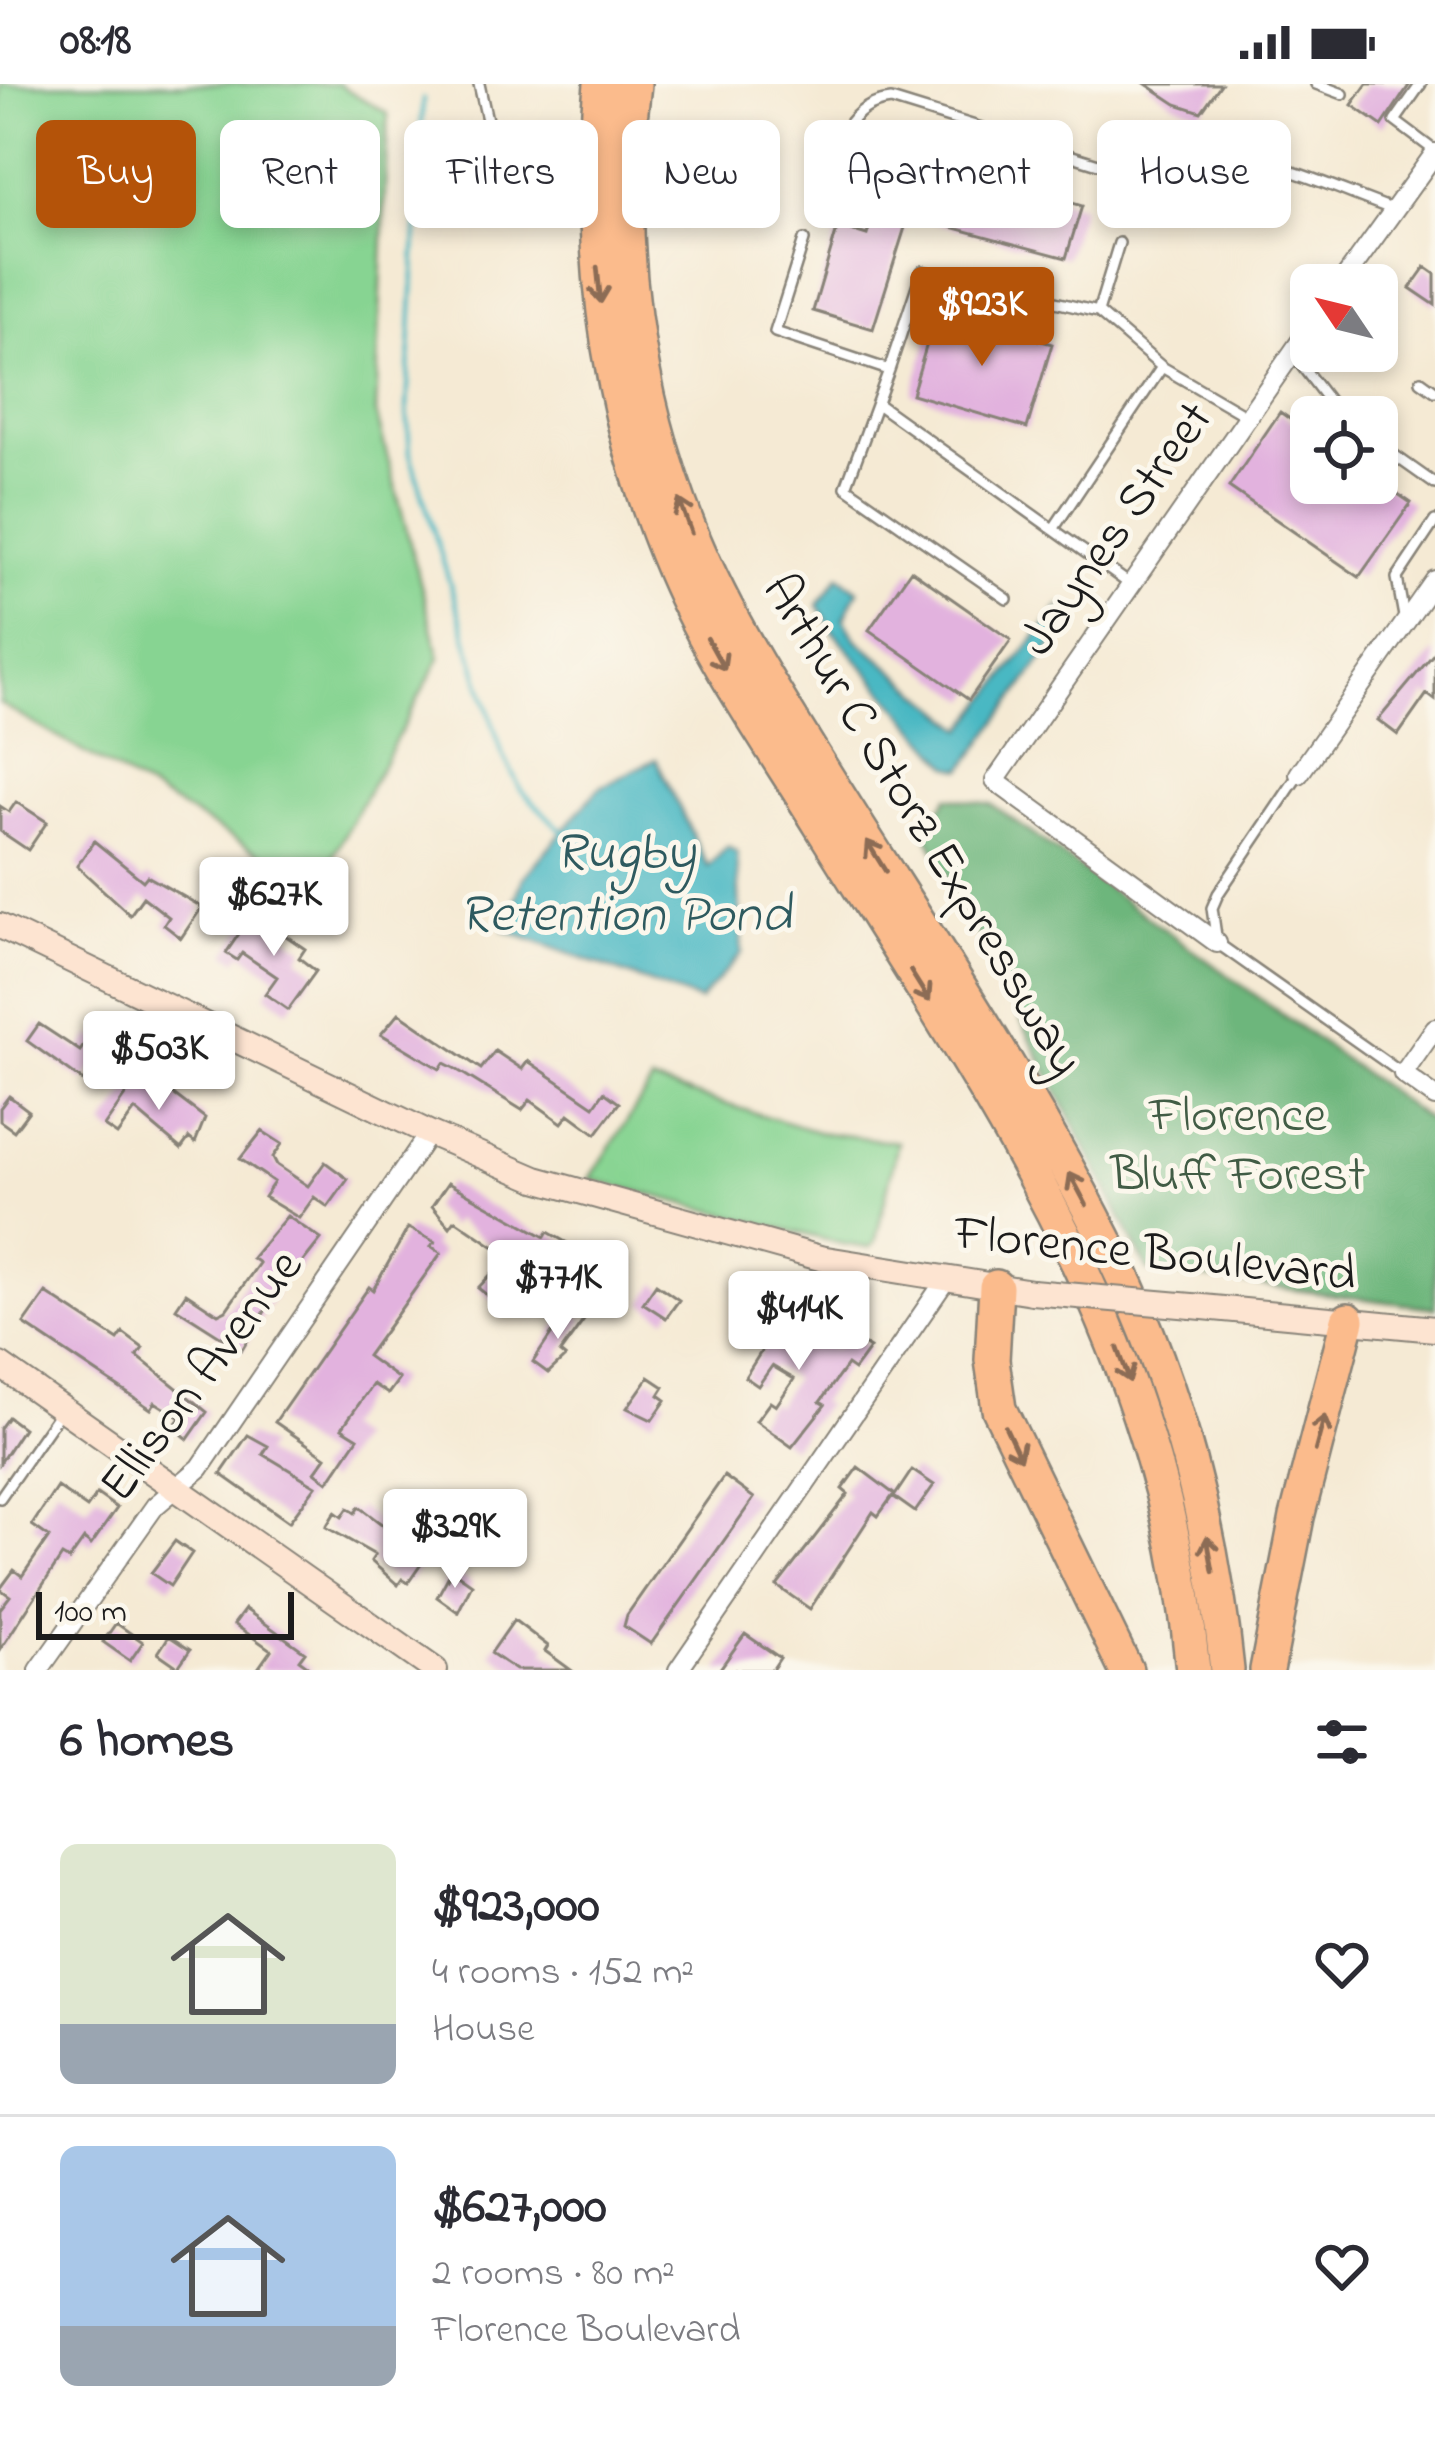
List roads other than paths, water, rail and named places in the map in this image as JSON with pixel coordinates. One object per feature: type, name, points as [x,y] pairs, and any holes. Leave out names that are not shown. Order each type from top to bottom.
[{"type":"highway","name":"Arthur C Storz Expressway","points":[[601,84],[594,179],[598,285],[616,397],[661,538],[728,674],[999,1111],[1081,1260],[1126,1367],[1157,1471],[1180,1574],[1193,1670]]},
{"type":"highway","name":"Arthur C Storz Expressway","points":[[634,84],[626,202],[637,339],[666,463],[693,537],[751,653],[1037,1114],[1117,1264],[1188,1454],[1227,1670]]},
{"type":"highway","points":[[996,1287],[992,1360],[999,1409],[1126,1670]]},
{"type":"highway","points":[[1267,1670],[1292,1539],[1348,1320]]},
{"type":"street","points":[[1355,264],[1435,152]]},
{"type":"street","name":"Jaynes Street","points":[[1217,944],[995,782],[1290,355]]},
{"type":"street","points":[[1299,774],[1435,580]]},
{"type":"street","name":"Florence Boulevard","points":[[0,926],[429,1133],[576,1192],[820,1258],[945,1281],[1435,1329]]},
{"type":"street","points":[[1435,1028],[1403,1074],[1435,1096]]},
{"type":"street","name":"Ellison Avenue","points":[[39,1670],[155,1506],[200,1468],[429,1133]]},
{"type":"street","points":[[678,1670],[945,1281]]},
{"type":"street","points":[[0,1365],[435,1670]]},
{"type":"lane","points":[[479,84],[487,120]]},
{"type":"lane","points":[[1316,84],[1343,94]]},
{"type":"lane","points":[[1421,84],[1396,121],[1435,152]]},
{"type":"lane","points":[[851,120],[877,101],[891,100],[956,120]]},
{"type":"lane","points":[[1073,156],[1126,170],[1199,157],[1236,158],[1395,210]]},
{"type":"lane","points":[[804,241],[775,332],[890,370]]},
{"type":"lane","points":[[1097,311],[1119,243]]},
{"type":"lane","points":[[1007,599],[846,487],[879,405],[922,271],[1097,311],[1162,367],[1248,417]]},
{"type":"lane","points":[[1054,528],[1162,367]]},
{"type":"lane","points":[[1307,372],[1325,396]]},
{"type":"lane","points":[[1420,381],[1435,391]]},
{"type":"lane","points":[[879,405],[1132,585]]},
{"type":"lane","points":[[1398,458],[1435,484]]},
{"type":"lane","points":[[1405,622],[1397,578],[1435,520]]},
{"type":"lane","points":[[1299,774],[1218,894],[1212,908],[1217,944],[1403,1074]]},
{"type":"lane","points":[[0,1498],[62,1408]]},
{"type":"water","points":[[839,576],[858,590],[844,619],[856,639],[964,729],[1060,606],[1056,641],[963,769],[949,766],[834,633],[818,605]]},
{"type":"water","name":"Rugby Retention Pond","points":[[656,759],[708,867],[727,847],[737,852],[742,953],[699,1001],[504,930],[523,878],[599,788]]},
{"type":"waterway","points":[[423,99],[407,408],[410,454],[502,753],[521,790],[564,833]]},
{"type":"park label","name":"Florence Bluff Forest","points":[[1238,1146]]}]
